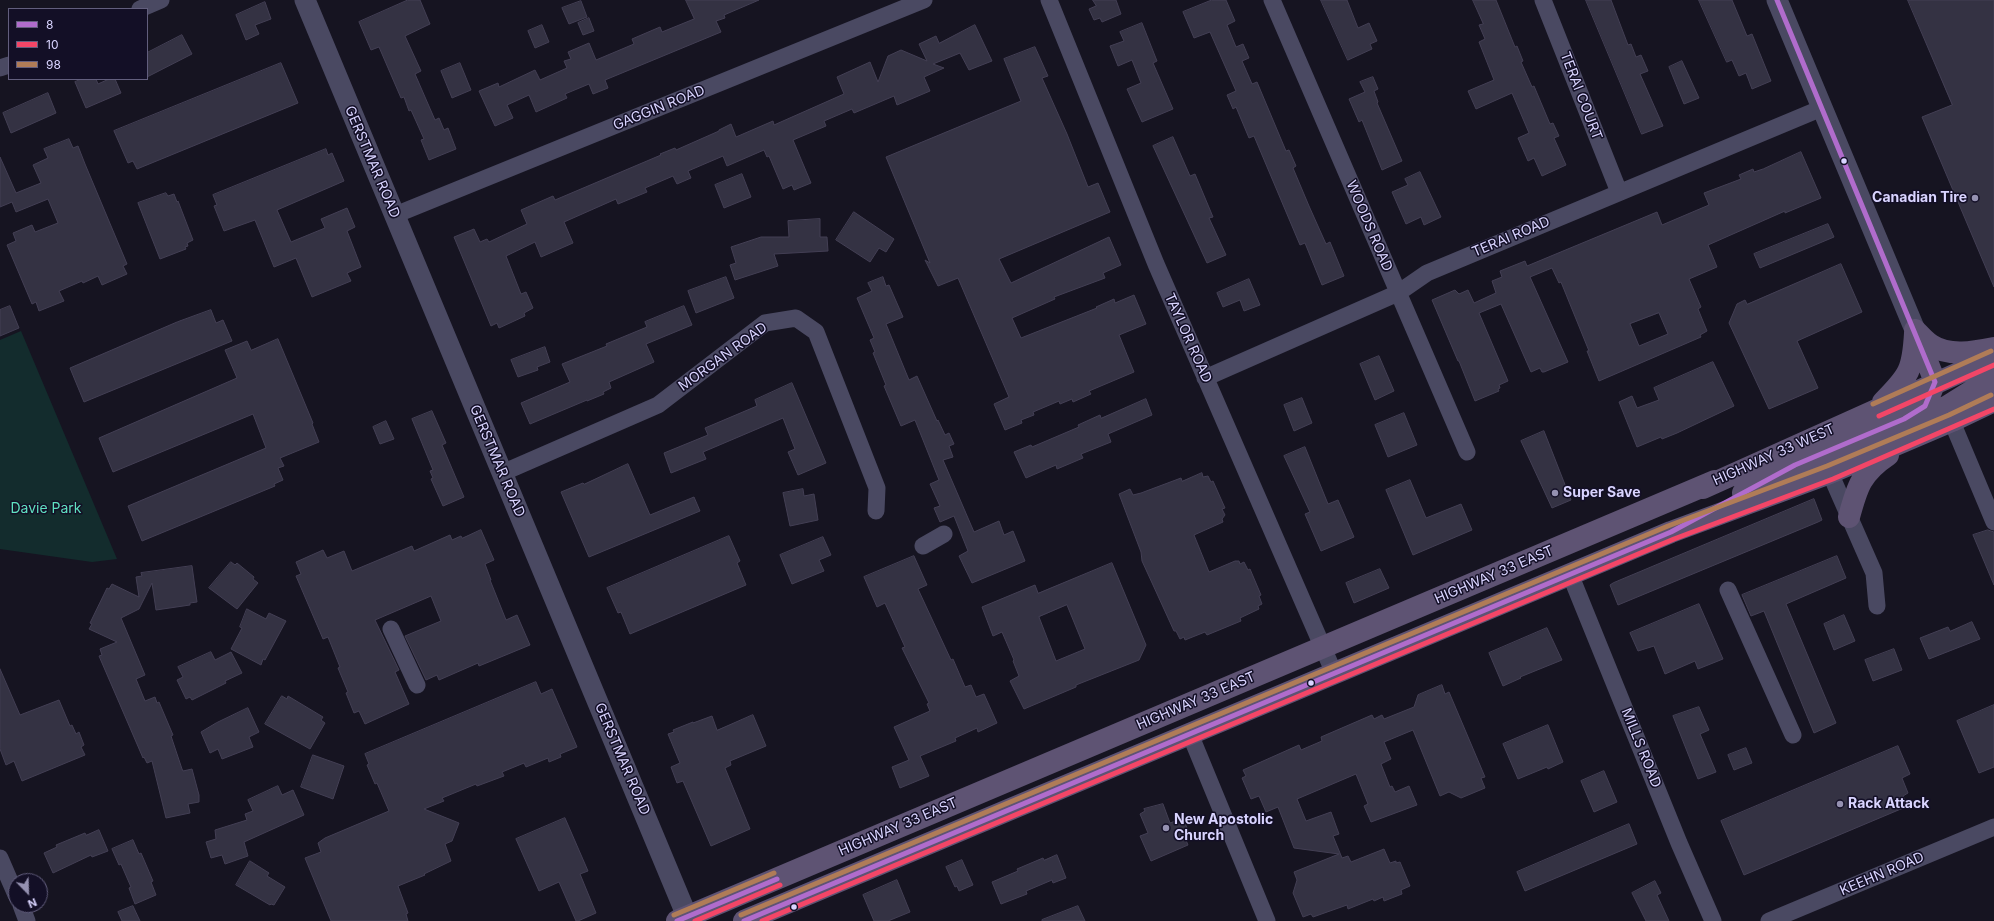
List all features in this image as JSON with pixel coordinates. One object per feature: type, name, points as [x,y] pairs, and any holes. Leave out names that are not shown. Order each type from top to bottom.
[{"type":"main road","points":[[1915,330],[1932,345],[1948,352],[1972,352],[1994,348]]},
{"type":"main road","points":[[1671,532],[1795,466],[1904,419],[1926,406],[1935,382],[1915,330]]},
{"type":"main road","points":[[1876,410],[1898,387],[1909,372],[1914,352],[1915,330]]},
{"type":"main road","name":"HIGHWAY 33 WEST","points":[[1570,574],[1576,556],[1587,548],[1634,526],[1715,481],[1994,357]]},
{"type":"main road","points":[[1850,517],[1855,494],[1861,479],[1878,461],[1949,414],[1994,377]]},
{"type":"main road","points":[[1830,473],[1853,448],[1949,414],[1994,401]]},
{"type":"main road","points":[[744,921],[1671,532],[1830,473],[1919,435]]},
{"type":"main road","name":"HIGHWAY 33 EAST","points":[[685,920],[1715,481]]},
{"type":"street","points":[[142,8],[161,0]]},
{"type":"street","name":"GERSTMAR ROAD","points":[[305,0],[502,473],[685,920]]},
{"type":"street","name":"GAGGIN ROAD","points":[[394,215],[924,0]]},
{"type":"street","name":"TAYLOR ROAD","points":[[1049,0],[1156,264],[1334,673]]},
{"type":"street","name":"WOODS ROAD","points":[[1272,0],[1467,452]]},
{"type":"street","name":"TERAI COURT","points":[[1543,0],[1618,192]]},
{"type":"street","points":[[1777,0],[1915,330]]},
{"type":"street","name":"TERAI ROAD","points":[[1205,378],[1398,293],[1427,273],[1822,108]]},
{"type":"street","name":"MORGAN ROAD","points":[[502,473],[658,405],[765,323],[796,318],[816,332],[877,488],[876,510]]},
{"type":"street","points":[[1935,382],[1994,522]]},
{"type":"street","points":[[1830,473],[1874,573],[1877,606]]},
{"type":"street","points":[[923,546],[944,534]]},
{"type":"street","name":"MILLS ROAD","points":[[1570,574],[1679,843],[1713,921]]},
{"type":"street","points":[[1728,590],[1793,735]]},
{"type":"street","points":[[391,629],[417,686]]},
{"type":"street","points":[[1190,734],[1267,921]]},
{"type":"street","name":"KEEHN ROAD","points":[[1770,921],[1994,827]]},
{"type":"street","points":[[0,858],[8,876]]},
{"type":"green space","name":"Davie Park","points":[[21,331],[117,559],[92,562],[0,549],[0,340]]},
{"type":"building","points":[[408,0],[420,0],[430,24],[405,36],[421,71],[415,74],[435,120],[439,118],[444,130],[448,128],[456,149],[429,160],[421,140],[424,139],[411,110],[409,111],[404,97],[401,98],[379,47],[371,50],[359,22]]},
{"type":"building","points":[[686,0],[759,0],[724,15],[725,18],[716,21],[721,32],[605,80],[608,88],[593,94],[589,84],[565,94],[567,98],[536,112],[529,95],[507,105],[513,118],[495,126],[479,91],[498,83],[499,87],[535,70],[540,80],[567,68],[564,61],[571,59],[568,52],[589,43],[596,60],[634,44],[632,39],[660,27],[662,32],[694,19]]},
{"type":"building","points":[[1093,0],[1116,0],[1121,14],[1102,22],[1100,18],[1094,20],[1089,9],[1096,6]]},
{"type":"building","points":[[1212,0],[1226,0],[1235,21],[1227,25],[1236,47],[1243,44],[1249,58],[1242,61],[1252,84],[1257,82],[1286,151],[1289,150],[1296,166],[1293,168],[1326,244],[1330,242],[1344,276],[1322,285],[1305,243],[1300,245],[1254,136],[1249,138],[1236,107],[1233,109],[1227,95],[1236,91],[1210,32],[1194,38],[1183,12]]},
{"type":"building","points":[[1321,0],[1347,0],[1358,28],[1369,23],[1377,41],[1370,44],[1372,49],[1348,60]]},
{"type":"building","points":[[1473,0],[1496,0],[1515,47],[1517,46],[1523,61],[1521,62],[1532,87],[1534,86],[1550,124],[1553,123],[1559,136],[1554,138],[1566,165],[1542,176],[1534,158],[1528,161],[1518,138],[1529,133],[1512,93],[1476,109],[1468,91],[1494,80],[1479,42],[1485,39],[1479,25],[1483,24]]},
{"type":"building","points":[[1586,0],[1611,0],[1628,45],[1631,44],[1636,57],[1641,55],[1648,71],[1640,74],[1663,126],[1642,134]]},
{"type":"building","points":[[1699,0],[1732,0],[1747,36],[1752,34],[1771,81],[1752,89],[1746,73],[1739,76],[1732,60],[1727,62]]},
{"type":"building","name":"Canadian Tire","points":[[1908,0],[1994,0],[1994,287],[1922,117],[1952,105]]},
{"type":"building","points":[[581,1],[587,17],[569,24],[562,8]]},
{"type":"building","points":[[265,2],[271,19],[255,25],[259,34],[246,40],[236,15]]},
{"type":"building","points":[[589,18],[594,31],[583,35],[578,23]]},
{"type":"building","points":[[1142,23],[1157,61],[1153,63],[1173,109],[1142,122],[1127,89],[1141,83],[1132,60],[1118,66],[1110,46],[1124,41],[1120,32]]},
{"type":"building","points":[[542,25],[549,42],[535,48],[528,31]]},
{"type":"building","points":[[975,25],[992,61],[969,70],[960,53],[933,64],[944,68],[924,77],[930,91],[897,105],[894,96],[854,113],[852,109],[824,121],[826,126],[793,140],[811,183],[794,190],[792,185],[783,189],[769,156],[767,157],[764,150],[727,166],[723,156],[688,171],[691,178],[677,184],[673,176],[645,188],[647,192],[618,204],[616,199],[564,222],[573,243],[541,257],[535,242],[506,256],[521,294],[526,292],[533,308],[524,313],[525,316],[499,328],[497,323],[491,326],[454,237],[474,229],[480,242],[487,239],[489,242],[527,224],[521,210],[553,196],[555,200],[661,155],[660,154],[675,148],[676,150],[731,124],[736,137],[773,121],[774,125],[844,94],[837,77],[870,62],[878,82],[888,56],[901,50],[927,61],[919,44],[936,36],[939,43]]},
{"type":"building","points":[[182,35],[192,54],[148,76],[148,52]]},
{"type":"building","points":[[1035,47],[1048,76],[1042,78],[1067,134],[1088,187],[1098,183],[1110,212],[999,259],[1011,283],[1109,237],[1121,265],[1103,273],[1105,278],[1054,297],[1055,299],[1012,318],[1021,338],[1097,308],[1096,307],[1114,299],[1115,303],[1134,295],[1146,324],[1119,335],[1134,372],[1089,391],[1091,394],[1073,402],[1072,399],[1060,404],[1059,401],[1033,412],[1034,415],[1021,420],[1022,423],[1005,430],[994,404],[1009,397],[958,278],[938,286],[925,260],[930,263],[886,157],[1021,101],[1004,59]]},
{"type":"building","points":[[1682,61],[1699,98],[1684,104],[1669,67]]},
{"type":"building","points":[[281,63],[298,103],[137,169],[133,161],[128,163],[114,131]]},
{"type":"building","points":[[460,63],[471,90],[452,98],[441,71]]},
{"type":"building","points":[[1373,77],[1378,89],[1374,91],[1378,102],[1377,103],[1402,161],[1382,170],[1362,120],[1359,122],[1349,99],[1365,92],[1360,82]]},
{"type":"building","points":[[80,80],[96,80],[98,84],[107,80],[115,80],[121,93],[86,108],[75,82]]},
{"type":"building","points":[[48,93],[56,113],[11,133],[3,113]]},
{"type":"building","points":[[1173,137],[1190,176],[1195,174],[1213,217],[1209,218],[1226,255],[1207,263],[1153,146]]},
{"type":"building","points":[[69,139],[73,148],[78,146],[127,264],[123,266],[127,274],[102,285],[98,276],[83,283],[82,281],[59,291],[64,301],[39,311],[36,302],[32,304],[7,245],[16,241],[13,233],[32,225],[35,232],[58,223],[48,199],[16,212],[12,202],[0,207],[0,157],[16,193],[41,183],[33,165],[48,158],[44,149]]},
{"type":"building","points":[[326,149],[328,155],[332,153],[344,181],[277,210],[291,242],[325,228],[321,219],[347,208],[355,227],[347,231],[361,267],[347,273],[351,281],[312,297],[296,258],[274,267],[255,220],[224,231],[214,206],[217,205],[213,195]]},
{"type":"building","points":[[1801,152],[1821,198],[1785,213],[1785,211],[1708,245],[1717,267],[1689,279],[1701,307],[1698,309],[1707,331],[1700,335],[1701,337],[1599,381],[1587,351],[1589,351],[1561,282],[1559,283],[1552,268],[1530,277],[1568,362],[1544,372],[1542,372],[1540,368],[1531,372],[1501,304],[1479,313],[1508,381],[1499,385],[1499,391],[1475,401],[1432,300],[1455,290],[1459,294],[1468,290],[1474,303],[1496,293],[1492,281],[1502,277],[1500,271],[1525,261],[1527,266],[1657,212],[1662,225],[1709,205],[1704,193],[1741,179],[1739,175],[1753,169],[1754,172]],"holes":[[[1659,313],[1668,334],[1639,346],[1630,324]]]},
{"type":"building","points":[[1420,172],[1441,217],[1424,225],[1421,217],[1406,224],[1392,192],[1408,185],[1405,179]]},
{"type":"building","points":[[742,174],[751,197],[724,208],[715,185]]},
{"type":"building","points":[[166,193],[168,196],[174,194],[193,240],[187,243],[188,246],[185,247],[186,249],[160,259],[138,203]]},
{"type":"building","points":[[854,212],[894,239],[886,252],[879,248],[870,262],[836,240]]},
{"type":"building","points":[[820,219],[820,237],[827,237],[828,251],[774,254],[778,266],[735,280],[730,265],[736,263],[731,247],[761,237],[789,237],[788,221]]},
{"type":"building","points":[[1828,224],[1834,237],[1760,268],[1754,254]]},
{"type":"building","points":[[1841,264],[1862,312],[1797,341],[1818,388],[1769,409],[1729,323],[1737,304],[1745,300],[1747,304]]},
{"type":"building","points":[[726,277],[734,298],[696,313],[688,291]]},
{"type":"building","points":[[883,277],[886,286],[889,285],[903,317],[886,324],[909,380],[917,376],[937,421],[938,420],[945,435],[949,433],[954,444],[949,446],[953,457],[943,460],[974,532],[999,521],[1004,535],[1013,531],[1025,561],[972,583],[959,556],[968,551],[954,516],[940,522],[934,508],[940,506],[930,484],[939,480],[915,420],[901,426],[884,386],[886,385],[873,353],[875,352],[870,340],[874,338],[857,298],[872,291],[868,283]]},
{"type":"building","points":[[1249,279],[1260,305],[1244,311],[1240,300],[1223,307],[1217,293]]},
{"type":"building","points":[[10,306],[19,328],[0,336],[0,310]]},
{"type":"building","points":[[684,306],[692,325],[646,344],[654,362],[609,382],[611,388],[603,392],[604,394],[530,424],[521,403],[570,382],[562,364],[607,346],[606,344],[647,327],[645,322]]},
{"type":"building","points":[[211,310],[216,323],[223,320],[232,341],[84,402],[70,368],[177,322]]},
{"type":"building","points":[[278,339],[313,423],[312,424],[319,442],[280,458],[284,466],[278,468],[283,480],[274,484],[275,486],[142,541],[128,506],[266,448],[253,414],[113,472],[99,438],[237,378],[225,350],[247,341],[251,350]]},
{"type":"building","points":[[545,347],[550,362],[537,367],[538,370],[518,377],[511,360]]},
{"type":"building","points":[[1379,356],[1394,391],[1375,400],[1360,364]]},
{"type":"building","points":[[1713,362],[1734,406],[1677,433],[1662,439],[1661,437],[1637,447],[1619,402],[1632,396],[1637,408],[1659,400],[1654,388]]},
{"type":"building","points":[[792,383],[826,463],[798,475],[788,452],[795,449],[783,418],[703,452],[706,459],[671,473],[664,453],[708,435],[705,428],[757,406],[755,400]]},
{"type":"building","points":[[1302,398],[1312,423],[1294,431],[1284,405]]},
{"type":"building","points":[[1146,399],[1152,415],[1108,434],[1111,442],[1081,454],[1083,458],[1057,469],[1056,465],[1026,478],[1014,452],[1031,445],[1032,447],[1079,427],[1078,425],[1100,415],[1101,418]]},
{"type":"building","points":[[432,411],[446,443],[442,445],[464,497],[443,506],[431,479],[433,478],[430,471],[433,470],[412,419]]},
{"type":"building","points":[[1404,413],[1417,445],[1388,457],[1375,425]]},
{"type":"building","points":[[386,421],[394,439],[380,444],[373,427]]},
{"type":"building","points":[[1544,431],[1571,500],[1552,508],[1521,441]]},
{"type":"building","points":[[1305,447],[1328,504],[1338,500],[1354,537],[1321,551],[1305,514],[1310,512],[1284,456]]},
{"type":"building","points":[[628,464],[650,515],[694,497],[700,511],[589,557],[561,492],[583,483],[584,484]]},
{"type":"building","points":[[1202,473],[1203,477],[1208,476],[1211,482],[1213,481],[1225,508],[1222,509],[1225,515],[1222,519],[1223,522],[1194,535],[1209,572],[1235,561],[1239,561],[1240,564],[1244,562],[1248,570],[1250,569],[1261,595],[1259,596],[1262,604],[1258,606],[1259,609],[1240,618],[1241,621],[1207,635],[1205,632],[1185,640],[1184,637],[1180,639],[1176,631],[1174,631],[1142,561],[1141,552],[1119,494],[1130,489],[1133,495],[1141,493],[1181,478],[1182,481]]},
{"type":"building","points":[[1410,480],[1426,518],[1461,504],[1472,530],[1413,555],[1386,490]]},
{"type":"building","points":[[803,489],[804,496],[814,494],[818,520],[790,526],[783,493]]},
{"type":"building","points":[[1814,499],[1822,520],[1618,605],[1610,585],[1613,583]]},
{"type":"building","points":[[481,530],[494,560],[485,564],[506,620],[517,615],[530,645],[479,666],[478,663],[439,680],[437,675],[426,680],[405,636],[441,621],[431,596],[375,620],[399,670],[395,672],[409,704],[365,724],[359,711],[354,713],[346,693],[348,692],[338,668],[340,667],[328,637],[323,639],[296,576],[301,574],[296,562],[323,550],[327,558],[344,551],[352,571],[412,546],[414,551],[450,535],[452,540],[461,536],[462,538]]},
{"type":"building","points":[[1988,530],[1994,532],[1994,585],[1973,535]]},
{"type":"building","points":[[729,536],[740,561],[737,563],[746,585],[630,634],[621,612],[618,613],[607,588]]},
{"type":"building","points":[[823,537],[831,555],[819,560],[824,571],[792,584],[780,555]]},
{"type":"building","points":[[914,556],[927,585],[918,589],[951,660],[953,659],[965,687],[971,685],[976,697],[984,694],[997,723],[978,732],[977,728],[955,738],[956,741],[920,756],[929,776],[900,788],[892,767],[909,760],[894,727],[930,711],[927,704],[929,703],[902,648],[905,647],[885,603],[877,607],[864,577]]},
{"type":"building","points":[[1837,556],[1846,578],[1786,604],[1836,723],[1814,733],[1764,611],[1751,616],[1742,595]]},
{"type":"building","points":[[231,562],[235,565],[237,563],[254,577],[253,579],[258,583],[237,609],[209,588]]},
{"type":"building","points":[[1112,563],[1146,645],[1139,660],[1076,685],[1076,687],[1024,709],[1010,681],[1019,676],[1013,661],[1014,660],[1002,632],[993,636],[982,607],[1035,585],[1038,593]],"holes":[[[1067,605],[1085,649],[1056,661],[1039,617]]]},
{"type":"building","points":[[192,566],[197,602],[190,603],[190,605],[156,610],[152,583],[139,609],[121,618],[145,675],[136,679],[145,701],[155,697],[157,703],[159,702],[173,735],[171,736],[182,769],[183,771],[192,769],[199,795],[199,802],[188,804],[190,813],[166,818],[152,761],[147,763],[144,757],[143,758],[99,656],[102,655],[100,649],[117,642],[89,629],[92,624],[90,623],[107,588],[109,589],[112,584],[139,597],[136,577],[142,576],[141,573]]},
{"type":"building","points":[[1380,569],[1389,588],[1354,603],[1346,583]]},
{"type":"building","points":[[1699,604],[1723,659],[1698,669],[1695,661],[1665,674],[1654,646],[1638,651],[1630,633]]},
{"type":"building","points":[[247,609],[266,619],[269,613],[286,621],[265,660],[263,659],[261,665],[231,649],[242,628],[240,627]]},
{"type":"building","points":[[1844,615],[1855,641],[1834,650],[1824,624]]},
{"type":"building","points":[[1972,622],[1980,639],[1929,659],[1920,638],[1948,627],[1950,631]]},
{"type":"building","points":[[1547,628],[1562,660],[1520,677],[1521,678],[1503,686],[1489,653]]},
{"type":"building","points":[[1894,649],[1902,670],[1873,681],[1865,660]]},
{"type":"building","points":[[211,652],[215,660],[231,652],[242,673],[192,700],[190,697],[186,699],[177,680],[183,677],[178,667]]},
{"type":"building","points":[[0,669],[20,715],[59,700],[70,726],[72,725],[76,734],[79,732],[84,745],[81,747],[85,755],[22,781],[14,761],[6,765],[0,749]]},
{"type":"building","points":[[536,682],[541,694],[552,689],[577,747],[560,754],[561,757],[549,762],[548,758],[526,767],[524,763],[502,772],[504,776],[477,786],[476,784],[442,798],[444,801],[424,809],[459,823],[452,841],[445,844],[451,861],[424,874],[425,875],[398,886],[408,913],[406,914],[408,921],[331,921],[305,858],[321,852],[318,843],[325,838],[389,811],[377,783],[375,784],[367,765],[369,764],[365,754]]},
{"type":"building","points":[[1442,685],[1445,694],[1449,692],[1485,777],[1481,778],[1485,788],[1461,798],[1449,792],[1440,796],[1413,730],[1384,742],[1391,759],[1381,764],[1390,787],[1392,786],[1395,792],[1409,786],[1417,805],[1371,822],[1364,806],[1368,804],[1356,774],[1297,799],[1306,821],[1331,812],[1339,834],[1333,836],[1342,858],[1348,856],[1351,862],[1384,849],[1390,863],[1396,861],[1396,863],[1400,862],[1410,886],[1401,890],[1402,894],[1384,901],[1383,897],[1374,901],[1373,899],[1348,909],[1347,905],[1313,917],[1311,914],[1303,917],[1293,893],[1297,880],[1294,872],[1339,854],[1294,848],[1278,807],[1266,812],[1259,796],[1251,799],[1242,778],[1246,776],[1243,770],[1299,745],[1301,750],[1322,741],[1321,737],[1372,715],[1374,719],[1382,715],[1384,719],[1414,707],[1418,695]]},
{"type":"building","points":[[282,696],[287,699],[288,696],[323,717],[321,720],[325,723],[310,749],[265,724]]},
{"type":"building","points":[[1994,705],[1994,767],[1979,773],[1957,721]]},
{"type":"building","points":[[1699,707],[1709,730],[1700,734],[1716,772],[1698,779],[1673,716]]},
{"type":"building","points":[[248,708],[259,732],[249,737],[253,747],[222,759],[218,749],[210,753],[201,732]]},
{"type":"building","points":[[753,715],[766,746],[730,761],[731,765],[725,768],[750,829],[711,846],[683,781],[677,783],[671,767],[680,763],[668,734],[674,732],[673,730],[712,716],[717,730]]},
{"type":"building","points":[[1548,725],[1563,762],[1548,769],[1547,767],[1518,779],[1503,744]]},
{"type":"building","points":[[1898,746],[1910,774],[1902,778],[1908,793],[1903,796],[1908,806],[1744,875],[1721,821]]},
{"type":"building","points":[[1746,748],[1752,763],[1734,770],[1728,755]]},
{"type":"building","points":[[313,755],[344,766],[333,799],[301,787]]},
{"type":"building","points":[[1604,771],[1617,802],[1594,812],[1581,781]]},
{"type":"building","points":[[278,786],[282,795],[293,790],[304,815],[244,842],[248,856],[225,864],[222,855],[211,858],[206,842],[216,839],[215,830],[247,820],[245,814],[253,811],[248,800]]},
{"type":"building","name":"New Apostolic Church","points":[[1163,804],[1170,823],[1183,818],[1189,833],[1184,835],[1188,845],[1151,861],[1140,836],[1148,833],[1140,814],[1145,811],[1144,809]]},
{"type":"building","points":[[565,818],[588,871],[580,874],[596,913],[578,921],[576,921],[559,882],[539,891],[516,839]]},
{"type":"building","points":[[1629,824],[1637,844],[1525,891],[1517,872]]},
{"type":"building","points":[[99,830],[108,851],[92,857],[91,855],[53,873],[44,853],[57,847],[56,845],[85,833],[86,835]]},
{"type":"building","points":[[133,840],[139,854],[141,853],[153,881],[151,882],[156,895],[135,904],[129,888],[131,887],[121,864],[119,865],[112,849]]},
{"type":"building","points":[[1057,855],[1066,878],[1053,883],[1052,880],[1026,891],[1027,894],[1001,904],[992,882],[1043,858],[1044,860]]},
{"type":"building","points":[[962,860],[973,885],[959,891],[957,886],[955,887],[946,867]]},
{"type":"building","points":[[250,861],[269,873],[267,876],[285,887],[274,905],[270,905],[236,885]]},
{"type":"building","points":[[897,880],[910,912],[888,921],[874,921],[863,895]]},
{"type":"building","points":[[1655,881],[1661,893],[1657,895],[1669,921],[1646,921],[1632,893]]},
{"type":"building","points":[[133,906],[140,921],[122,921],[118,912]]},
{"type":"building","points":[[1078,906],[1085,921],[1042,921],[1042,920]]},
{"type":"transit line","name":"8","points":[[744,921],[1671,532],[1795,465],[1904,419],[1925,406],[1935,382],[1777,0]]},
{"type":"transit line","name":"98","points":[[1873,404],[1991,351]]},
{"type":"transit line","name":"10","points":[[1879,416],[1994,365]]},
{"type":"transit line","name":"98","points":[[741,915],[1668,526],[1827,466],[1949,415],[1991,395]]},
{"type":"transit line","name":"10","points":[[762,921],[1674,539],[1833,479],[1994,409]]},
{"type":"transit line","name":"98","points":[[674,915],[774,873]]},
{"type":"transit line","name":"8","points":[[677,921],[777,879]]},
{"type":"transit line","name":"10","points":[[695,921],[780,885]]},
{"type":"place","name":"Canadian Tire","points":[[1975,198]]},
{"type":"place","name":"Super Save","points":[[1555,493]]},
{"type":"place","name":"Rack Attack","points":[[1840,804]]},
{"type":"place","name":"New Apostolic Church","points":[[1166,828]]}]
